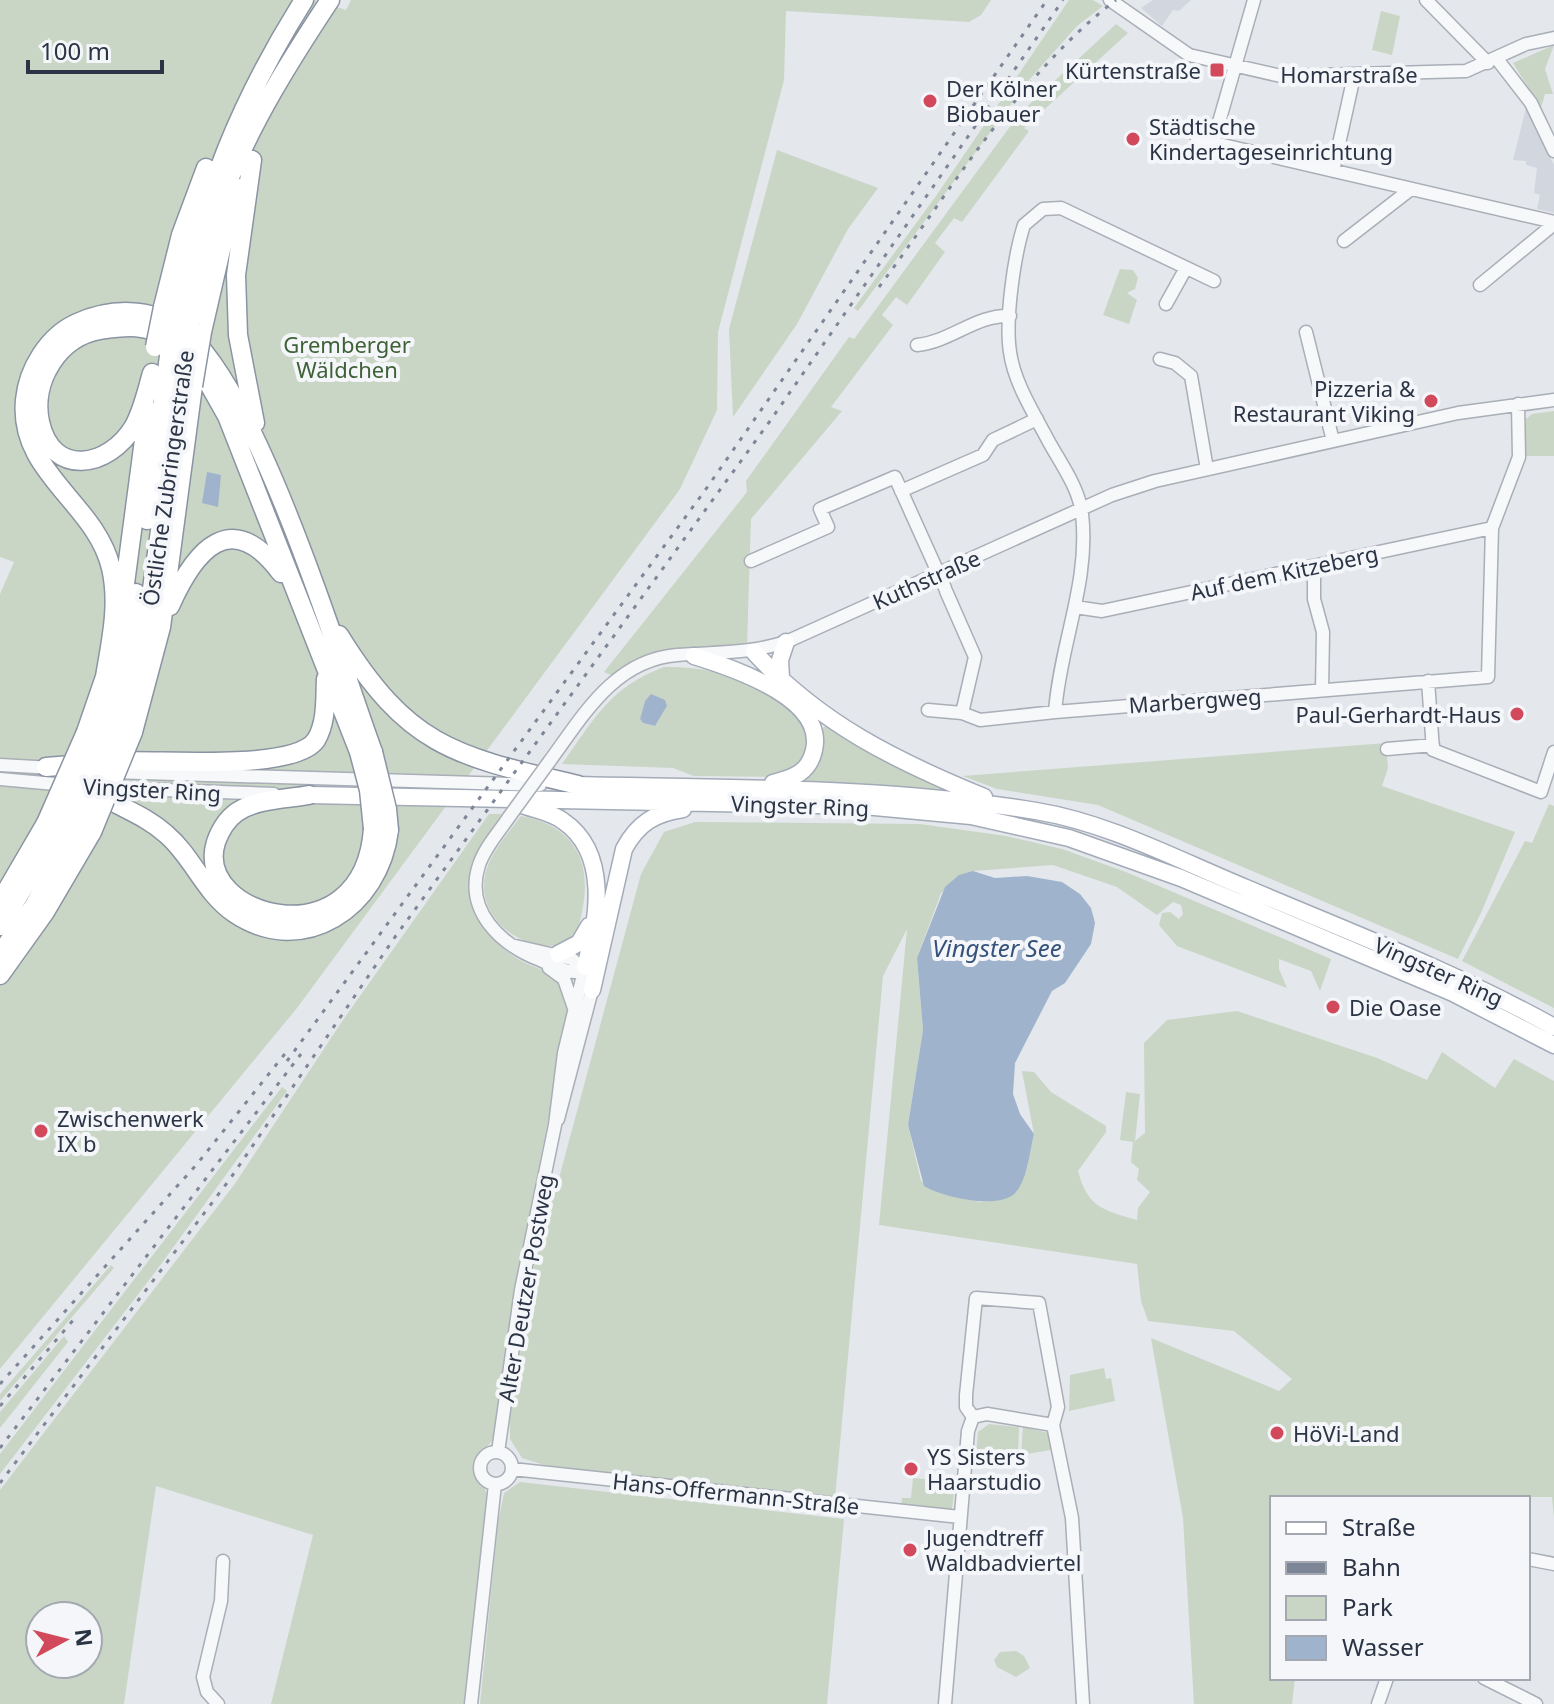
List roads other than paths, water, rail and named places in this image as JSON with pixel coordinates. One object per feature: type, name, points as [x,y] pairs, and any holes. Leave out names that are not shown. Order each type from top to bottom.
[{"type":"highway","points":[[161,627],[193,386],[183,318],[193,199],[203,173],[304,0]]},
{"type":"highway","name":"Östliche Zubringerstraße","points":[[109,732],[149,611],[169,358],[226,188],[251,130],[330,0]]},
{"type":"highway","points":[[289,67],[223,241],[183,318],[169,358],[152,373],[136,423],[122,444],[103,459],[84,461],[64,457],[51,445],[40,422],[39,398],[53,357],[71,341],[91,331],[128,326],[162,334],[199,369],[227,416],[326,668],[366,752]]},
{"type":"highway","points":[[252,160],[236,275],[238,332],[262,457]]},
{"type":"highway","points":[[0,975],[45,912],[69,827],[109,732],[104,683],[115,611],[111,567],[92,526],[42,467],[29,440],[25,418],[31,373],[46,348],[69,327],[91,316],[127,311],[166,321],[194,341],[235,398],[262,457],[318,602],[366,752],[369,790],[381,830],[375,879],[347,912],[306,928],[257,927],[215,898],[168,835],[131,809],[110,802],[87,787]]},
{"type":"highway","points":[[104,683],[125,588],[152,373]]},
{"type":"highway","points":[[0,954],[34,906],[109,732],[182,579],[196,557],[211,544],[230,540],[258,547],[297,597]]},
{"type":"highway","points":[[318,602],[370,682],[388,704],[428,738],[487,762],[578,785]]},
{"type":"highway","points":[[46,767],[119,761],[193,762],[292,755],[315,740],[322,726],[326,668]]},
{"type":"highway","points":[[309,795],[252,805],[235,813],[220,831],[214,847],[223,882],[238,898],[263,912],[281,916],[308,914],[334,905],[349,893],[360,877],[381,830]]},
{"type":"highway","points":[[0,902],[69,827]]},
{"type":"highway","points":[[0,926],[69,827]]},
{"type":"main road","points":[[773,680],[786,642]]},
{"type":"main road","points":[[748,788],[794,778],[812,759],[815,744],[807,719],[754,663],[754,652]]},
{"type":"main road","points":[[694,656],[773,680],[864,743],[1011,808]]},
{"type":"main road","name":"Vingster Ring","points":[[578,785],[907,794],[1011,808],[1111,832],[1476,986],[1554,1027]]},
{"type":"main road","name":"Vingster Ring","points":[[309,795],[729,803],[924,811],[971,816],[1069,838],[1181,878],[1453,993],[1554,1045]]},
{"type":"main road","points":[[501,799],[547,812],[574,829],[592,859],[596,889],[595,918],[585,971]]},
{"type":"main road","points":[[592,990],[617,871],[631,835],[654,816],[729,803]]},
{"type":"main road","points":[[558,954],[579,943],[588,932],[596,889]]},
{"type":"main road","points":[[585,971],[600,957]]},
{"type":"street","name":"Homarstraße","points":[[1110,0],[1189,55],[1234,67],[1298,77],[1456,72],[1493,61],[1526,44],[1554,38]]},
{"type":"street","points":[[1213,143],[1254,0]]},
{"type":"street","points":[[1426,0],[1526,96],[1550,137],[1554,151]]},
{"type":"street","points":[[1333,171],[1354,76]]},
{"type":"street","points":[[1197,139],[1554,223]]},
{"type":"street","points":[[1344,241],[1411,189]]},
{"type":"street","points":[[1055,712],[1057,684],[1084,562],[1081,509],[1037,419],[1009,352],[1010,316],[1024,225],[1043,209],[1072,211],[1214,281]]},
{"type":"street","points":[[1480,285],[1554,223]]},
{"type":"street","points":[[1166,304],[1186,268]]},
{"type":"street","points":[[917,345],[933,343],[995,315],[1010,316]]},
{"type":"street","points":[[1306,332],[1333,441]]},
{"type":"street","points":[[1160,359],[1175,363],[1191,376],[1207,469]]},
{"type":"street","name":"Kuthstraße","points":[[585,971],[529,956],[489,926],[481,913],[476,890],[479,865],[509,817],[595,700],[624,673],[652,660],[754,652],[786,642],[1081,509],[1155,481],[1458,413],[1554,400]]},
{"type":"street","name":"Marbergweg","points":[[928,710],[962,713],[980,720],[1488,677],[1492,528],[1519,457],[1518,404]]},
{"type":"street","points":[[901,491],[983,455],[993,440],[1037,419]]},
{"type":"street","points":[[751,561],[828,527],[820,509],[895,477],[975,657],[962,713]]},
{"type":"street","name":"Auf dem Kitzeberg","points":[[1075,607],[1102,611],[1492,528]]},
{"type":"street","points":[[1314,566],[1314,599],[1323,632],[1322,690]]},
{"type":"street","points":[[1428,681],[1433,750],[1541,792],[1554,752]]},
{"type":"street","points":[[1387,749],[1433,745]]},
{"type":"street","name":"Vingster Ring","points":[[0,765],[144,774],[578,785]]},
{"type":"street","name":"Vingster Ring","points":[[0,779],[87,787],[309,795]]},
{"type":"street","points":[[511,945],[558,954],[585,971],[592,990]]},
{"type":"street","points":[[529,956],[564,979],[574,1010]]},
{"type":"street","name":"Alter Deutzer Postweg","points":[[471,1704],[495,1484],[484,1478],[480,1466],[486,1456],[498,1452],[521,1290],[555,1125],[556,1100],[574,1010],[585,971]]},
{"type":"street","name":"Alter Deutzer Postweg","points":[[555,1125],[565,1104],[592,990]]},
{"type":"street","points":[[973,1417],[966,1407],[966,1395],[976,1298],[1039,1303],[1058,1407],[1053,1425],[1072,1518],[1083,1704]]},
{"type":"street","points":[[945,1704],[969,1423],[973,1417],[987,1414],[1053,1425]]},
{"type":"street","points":[[495,1484],[507,1480],[512,1469],[509,1458],[498,1452]]},
{"type":"street","name":"Hans-Offermann-Straße","points":[[512,1469],[960,1517]]},
{"type":"street","points":[[1530,1559],[1554,1564]]},
{"type":"street","points":[[218,1704],[207,1692],[203,1677],[221,1601],[223,1561]]},
{"type":"street","points":[[1378,1704],[1386,1680]]},
{"type":"street","points":[[1488,1680],[1536,1704]]},
{"type":"water","points":[[207,472],[221,475],[218,507],[202,503]]},
{"type":"water","points":[[651,694],[665,700],[667,706],[655,726],[640,719],[645,701]]},
{"type":"water","name":"Vingster See","points":[[973,871],[995,878],[1027,876],[1062,882],[1080,894],[1091,908],[1095,923],[1091,944],[1065,983],[1052,991],[1015,1063],[1013,1094],[1020,1114],[1034,1134],[1025,1176],[1012,1196],[988,1201],[959,1198],[924,1186],[908,1125],[923,1030],[917,958],[945,887],[959,875]]},
{"type":"railway","points":[[287,1061],[706,489],[1047,0]]},
{"type":"railway","points":[[0,1483],[230,1179],[395,937],[770,421],[1063,0]]},
{"type":"railway","points":[[879,287],[1018,98],[1081,29],[1116,0]]},
{"type":"railway","points":[[0,1384],[197,1164],[288,1050]]},
{"type":"railway","points":[[0,1448],[301,1054]]},
{"type":"railway","points":[[0,1406],[75,1318]]},
{"type":"place","name":"Kürtenstraße","points":[[1217,70]]},
{"type":"place","name":"Der Kölner Biobauer","points":[[930,101]]},
{"type":"place","name":"Städtische Kindertageseinrichtung","points":[[1133,139]]},
{"type":"place","name":"Pizzeria & Restaurant Viking","points":[[1431,401]]},
{"type":"place","name":"Paul-Gerhardt-Haus","points":[[1517,714]]},
{"type":"place","name":"Die Oase","points":[[1333,1007]]},
{"type":"place","name":"Zwischenwerk IX b","points":[[41,1131]]},
{"type":"place","name":"HöVi-Land","points":[[1277,1433]]},
{"type":"place","name":"YS Sisters Haarstudio","points":[[911,1469]]},
{"type":"place","name":"Jugendtreff Waldbadviertel","points":[[910,1550]]},
{"type":"park label","name":"Gremberger Wäldchen","points":[[347,356]]}]
